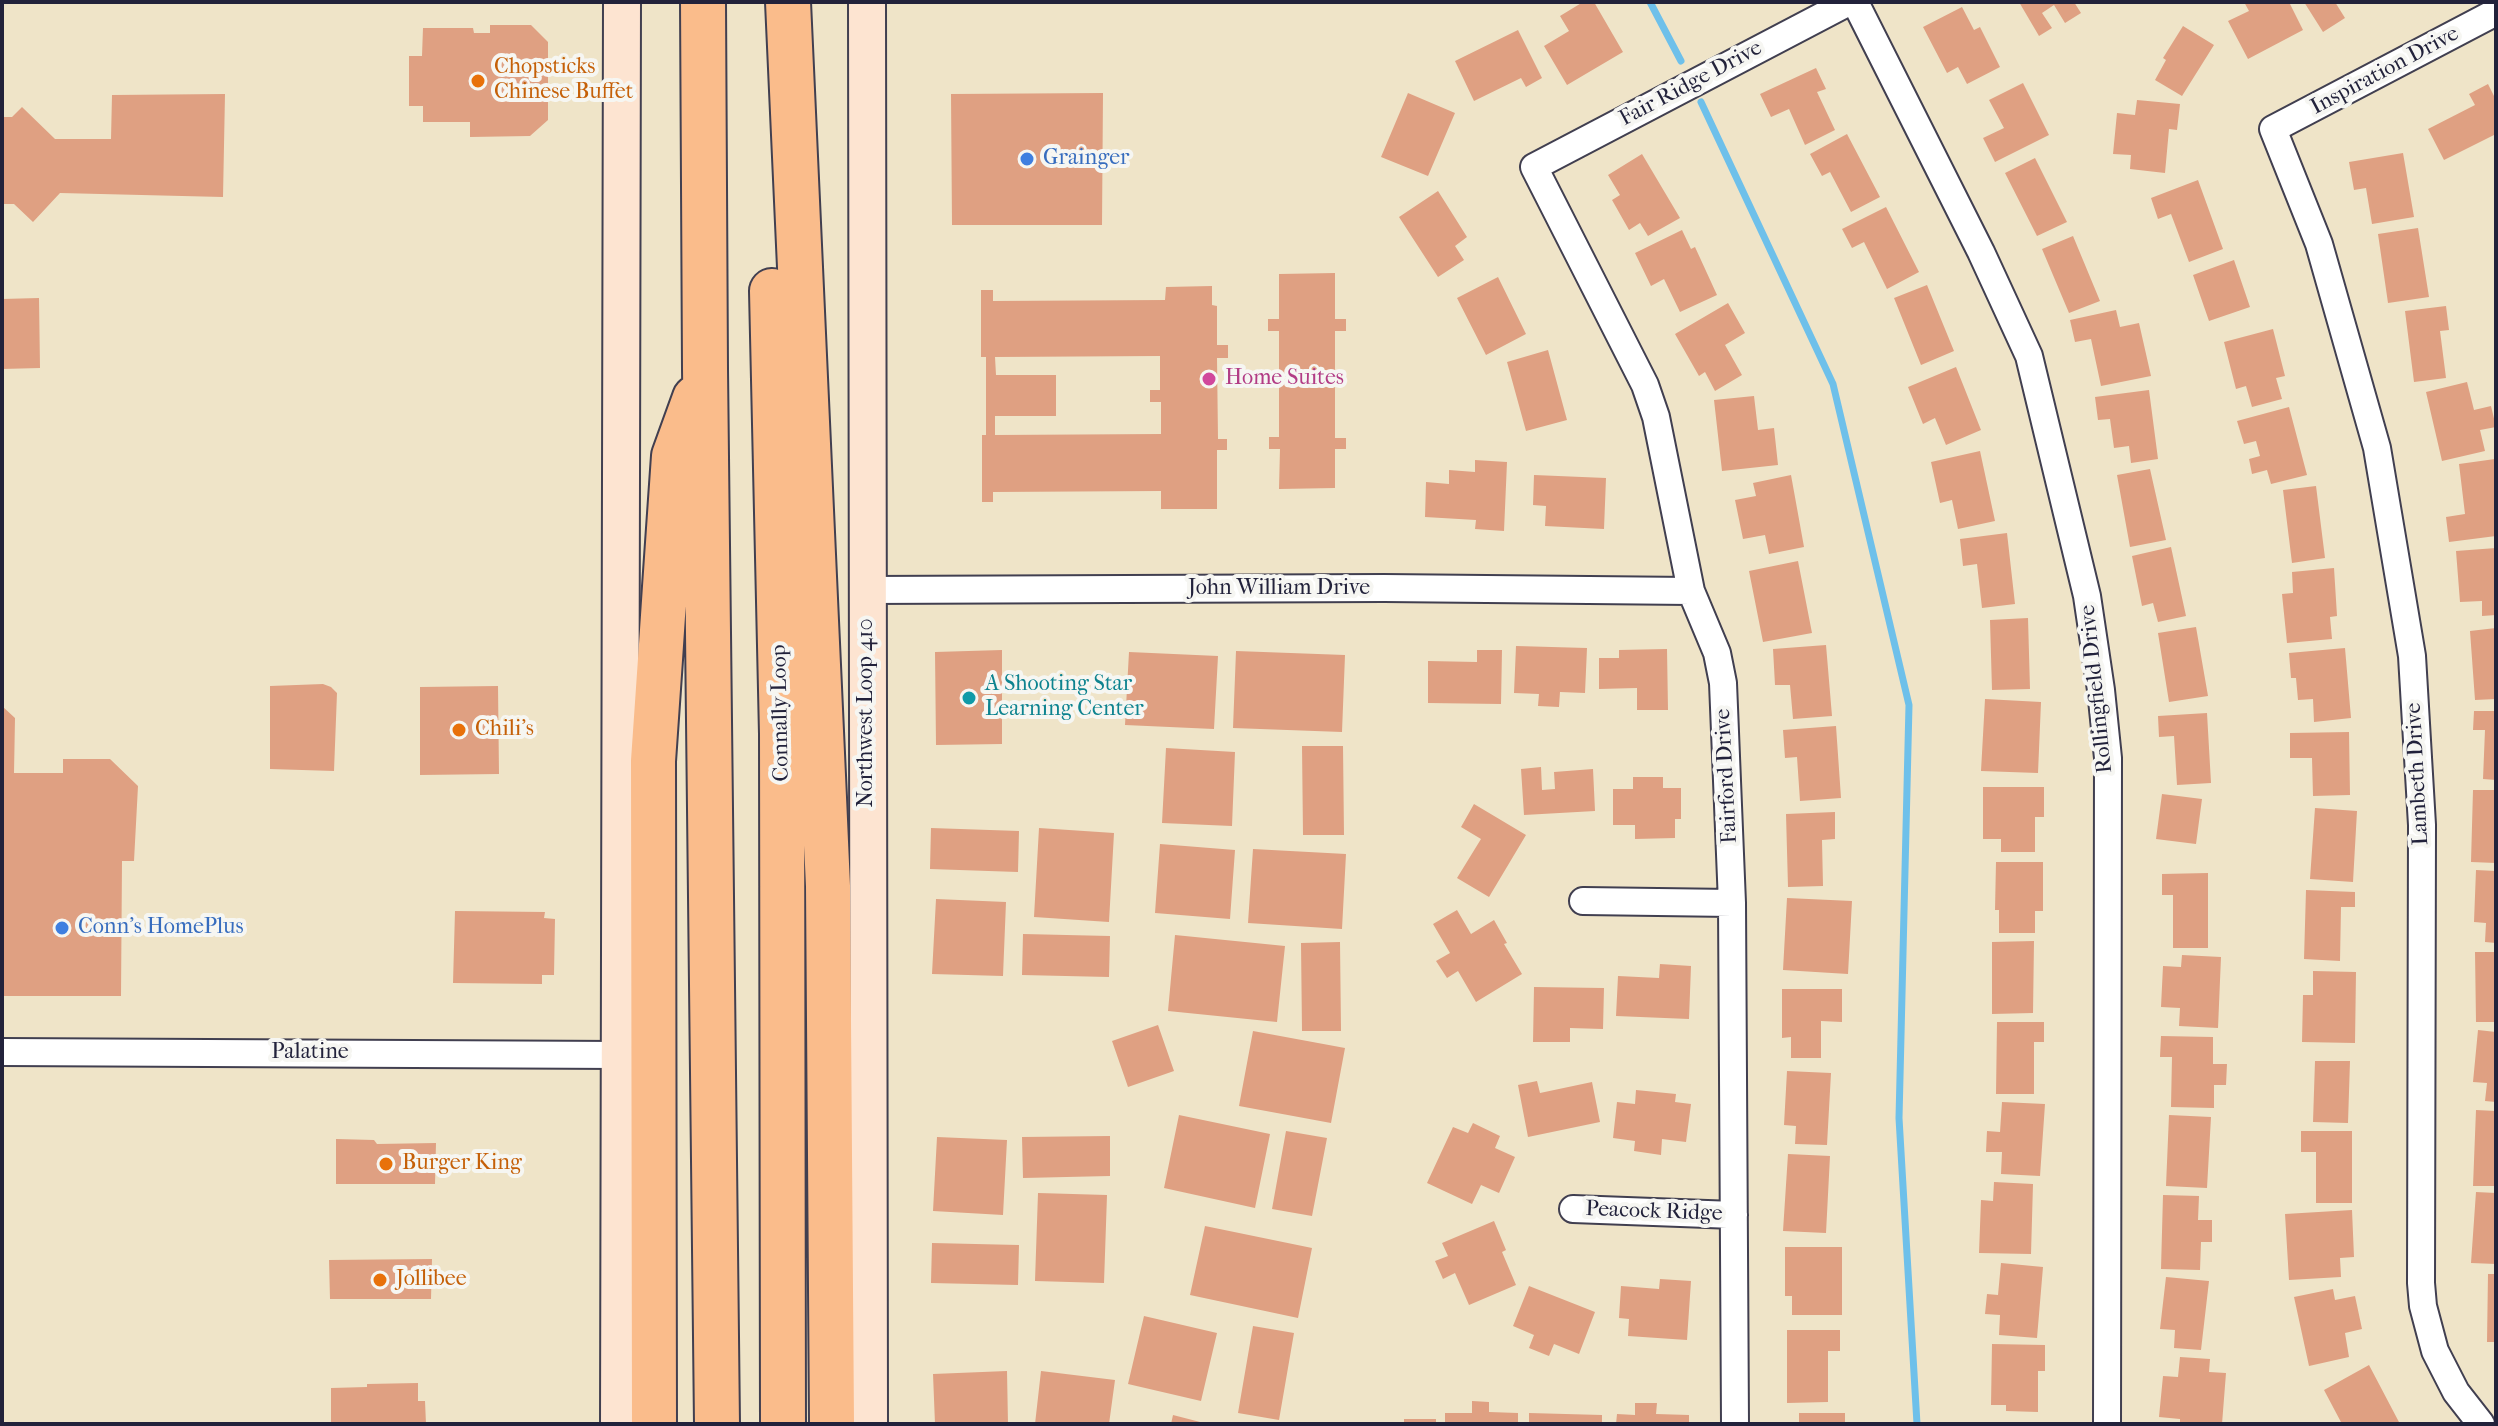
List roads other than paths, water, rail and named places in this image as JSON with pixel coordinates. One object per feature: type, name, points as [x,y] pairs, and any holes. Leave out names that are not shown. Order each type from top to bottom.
[{"type":"highway","points":[[703,2],[717,1424]]},
{"type":"highway","name":"Connally Loop","points":[[774,2],[770,227],[782,734],[783,1424]]},
{"type":"highway","points":[[788,2],[828,886],[832,1424]]},
{"type":"highway","points":[[654,1424],[653,761],[674,456],[705,369]]},
{"type":"main road","points":[[619,1424],[622,2]]},
{"type":"main road","name":"Northwest Loop 410","points":[[867,2],[869,1424]]},
{"type":"street","name":"Fair Ridge Drive","points":[[1534,167],[1849,2]]},
{"type":"street","name":"Rollingfield Drive","points":[[1855,2],[1981,252],[2029,356],[2087,596],[2108,758],[2107,1424]]},
{"type":"street","name":"Inspiration Drive","points":[[2273,129],[2496,12]]},
{"type":"street","name":"Lambeth Drive","points":[[2273,129],[2319,244],[2377,448],[2412,656],[2422,825],[2423,1306],[2435,1351],[2456,1392],[2481,1424]]},
{"type":"street","name":"Fairford Drive","points":[[1534,167],[1645,385],[1656,417],[1691,591],[1717,653],[1723,683],[1732,903],[1735,1424]]},
{"type":"street","name":"John William Drive","points":[[867,590],[1384,588],[1691,591]]},
{"type":"street","points":[[1583,901],[1732,903]]},
{"type":"street","name":"Palatine","points":[[2,1052],[619,1055]]},
{"type":"street","name":"Peacock Ridge","points":[[1573,1209],[1734,1215]]},
{"type":"waterway","points":[[1650,2],[1681,61]]},
{"type":"waterway","points":[[1701,102],[1833,384],[1909,705],[1899,1118],[1917,1424]]},
{"type":"place","name":"Chopsticks Chinese Buffet","points":[[478,81]]},
{"type":"place","name":"Grainger","points":[[1027,159]]},
{"type":"place","name":"Home Suites","points":[[1209,379]]},
{"type":"place","name":"A Shooting Star Learning Center","points":[[969,698]]},
{"type":"place","name":"Chili's","points":[[459,730]]},
{"type":"place","name":"Conn's HomePlus","points":[[62,928]]},
{"type":"place","name":"Burger King","points":[[386,1164]]},
{"type":"place","name":"Jollibee","points":[[380,1280]]}]
